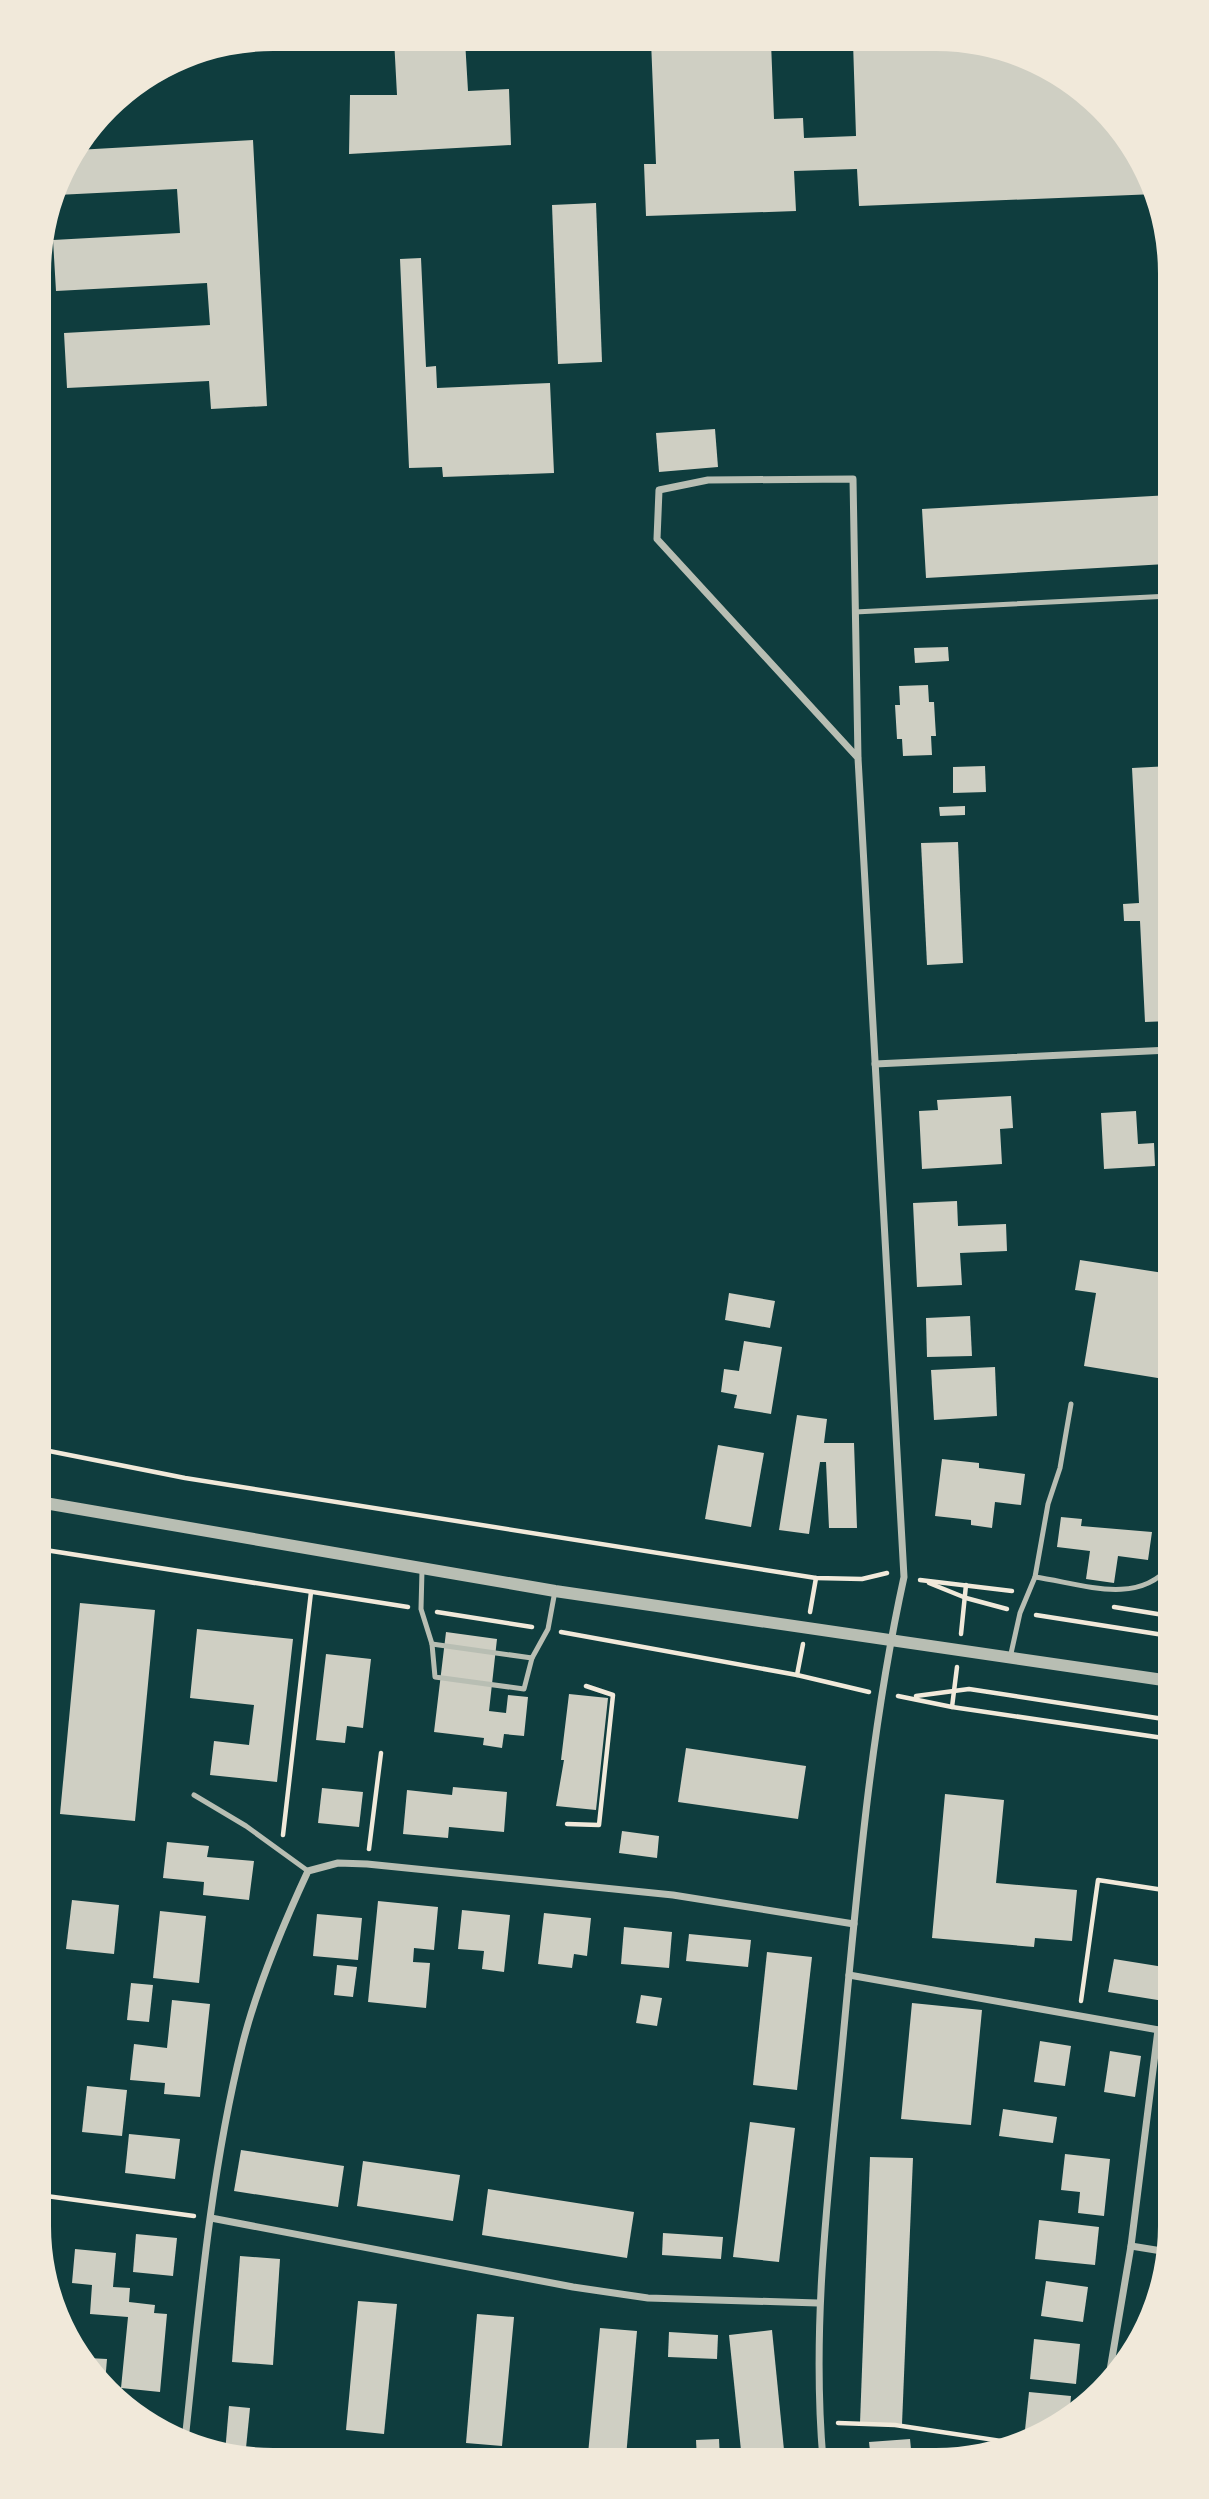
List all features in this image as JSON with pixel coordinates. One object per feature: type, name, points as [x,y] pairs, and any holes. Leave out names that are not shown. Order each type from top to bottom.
[{"type":"street","points":[[822,2448],[818,2303],[854,1924],[890,1641],[904,1577],[858,758],[853,479],[708,480],[659,490],[657,539],[858,758]]},
{"type":"street","points":[[875,1064],[1158,1051]]},
{"type":"street","points":[[51,1504],[555,1591],[1158,1679]]},
{"type":"street","points":[[187,2431],[211,2218],[242,2045],[284,1924],[308,1871],[338,1863],[367,1864],[673,1895],[854,1924]]},
{"type":"street","points":[[849,1975],[1158,2030],[1131,2246],[1111,2363]]},
{"type":"street","points":[[211,2218],[573,2287],[648,2298],[818,2303]]},
{"type":"street","points":[[1131,2246],[1157,2250]]},
{"type":"lane","points":[[855,612],[1158,597]]},
{"type":"lane","points":[[1010,1658],[1020,1613],[1035,1577],[1048,1504],[1060,1468],[1071,1404]]},
{"type":"lane","points":[[422,1569],[421,1609],[432,1644],[435,1677],[524,1689],[532,1658],[548,1629],[555,1591]]},
{"type":"lane","points":[[1035,1577],[1102,1589],[1127,1590],[1145,1585],[1158,1575]]},
{"type":"lane","points":[[432,1644],[532,1658]]},
{"type":"lane","points":[[194,1795],[281,1850],[308,1871]]},
{"type":"path","points":[[51,1451],[185,1478],[816,1578],[862,1579],[885,1573]]},
{"type":"path","points":[[51,1551],[548,1629],[797,1675],[863,1691]]},
{"type":"path","points":[[985,1586],[924,1581],[966,1598],[1020,1613],[1158,1634]]},
{"type":"path","points":[[966,1585],[966,1598]]},
{"type":"path","points":[[281,1850],[311,1592]]},
{"type":"path","points":[[567,1824],[598,1825],[614,1695],[586,1686]]},
{"type":"path","points":[[1158,1718],[969,1689],[911,1697],[952,1707],[1158,1737]]},
{"type":"path","points":[[952,1707],[955,1690]]},
{"type":"path","points":[[367,1864],[381,1753]]},
{"type":"path","points":[[1079,2016],[1098,1880],[1158,1889]]},
{"type":"path","points":[[51,2197],[211,2218]]},
{"type":"path","points":[[820,2423],[895,2425],[994,2440]]},
{"type":"building","points":[[395,51],[466,51],[468,91],[509,89],[511,145],[349,154],[350,95],[397,95]]},
{"type":"building","points":[[651,51],[771,51],[774,119],[803,118],[804,138],[856,136],[853,51],[937,51],[980,55],[1008,63],[1060,88],[1103,126],[1121,149],[1143,195],[859,206],[857,169],[794,171],[796,211],[646,216],[644,164],[656,164]]},
{"type":"building","points":[[253,140],[267,406],[211,409],[209,381],[67,388],[64,333],[210,325],[207,283],[56,291],[54,240],[180,233],[177,189],[65,195],[88,149]]},
{"type":"building","points":[[596,203],[602,362],[558,364],[552,205]]},
{"type":"building","points":[[421,258],[426,367],[436,366],[437,388],[550,383],[554,473],[443,477],[442,467],[409,468],[400,259]]},
{"type":"building","points":[[715,429],[718,467],[659,472],[656,433]]},
{"type":"building","points":[[1158,496],[1158,564],[926,578],[922,509]]},
{"type":"building","points":[[948,647],[949,661],[915,663],[914,648]]},
{"type":"building","points":[[928,685],[929,702],[934,702],[936,736],[931,736],[932,755],[903,756],[902,739],[897,739],[895,705],[900,705],[899,686]]},
{"type":"building","points":[[985,766],[986,792],[953,793],[953,767]]},
{"type":"building","points":[[1158,767],[1158,1021],[1145,1022],[1140,921],[1124,921],[1123,904],[1139,903],[1132,768]]},
{"type":"building","points":[[965,806],[965,815],[940,816],[939,807]]},
{"type":"building","points":[[958,842],[963,963],[927,965],[921,843]]},
{"type":"building","points":[[1011,1096],[1013,1128],[1000,1129],[1002,1164],[922,1169],[919,1111],[938,1110],[937,1100]]},
{"type":"building","points":[[1136,1111],[1138,1144],[1154,1143],[1155,1166],[1104,1169],[1101,1113]]},
{"type":"building","points":[[957,1201],[958,1226],[1006,1224],[1007,1251],[960,1253],[962,1285],[917,1287],[913,1203]]},
{"type":"building","points":[[1080,1260],[1158,1272],[1158,1378],[1084,1366],[1096,1293],[1075,1290]]},
{"type":"building","points":[[729,1293],[775,1301],[770,1328],[725,1320]]},
{"type":"building","points":[[970,1316],[972,1356],[927,1357],[926,1318]]},
{"type":"building","points":[[744,1341],[782,1347],[771,1414],[734,1408],[737,1395],[721,1392],[724,1369],[739,1371]]},
{"type":"building","points":[[995,1367],[997,1416],[934,1420],[931,1370]]},
{"type":"building","points":[[797,1415],[827,1419],[824,1443],[854,1443],[857,1528],[829,1528],[826,1462],[820,1462],[809,1534],[779,1530]]},
{"type":"building","points":[[718,1445],[764,1453],[751,1527],[705,1519]]},
{"type":"building","points":[[942,1459],[979,1463],[979,1468],[1025,1474],[1021,1505],[995,1502],[992,1528],[971,1525],[971,1520],[935,1516]]},
{"type":"building","points":[[1061,1517],[1082,1519],[1081,1526],[1152,1532],[1148,1560],[1118,1556],[1114,1583],[1086,1579],[1090,1551],[1057,1547]]},
{"type":"building","points":[[80,1603],[155,1610],[135,1821],[60,1814]]},
{"type":"building","points":[[197,1629],[293,1639],[277,1782],[210,1775],[214,1741],[249,1745],[254,1705],[190,1698]]},
{"type":"building","points":[[446,1632],[497,1639],[489,1711],[506,1713],[508,1695],[528,1697],[524,1736],[504,1734],[502,1748],[483,1745],[484,1738],[434,1732]]},
{"type":"building","points":[[326,1654],[371,1659],[363,1728],[347,1726],[345,1743],[316,1740]]},
{"type":"building","points":[[569,1694],[608,1698],[596,1810],[556,1806],[564,1760],[561,1760]]},
{"type":"building","points":[[686,1748],[806,1766],[798,1819],[678,1802]]},
{"type":"building","points":[[453,1787],[507,1792],[504,1832],[449,1827],[448,1838],[403,1834],[407,1790],[452,1795]]},
{"type":"building","points":[[322,1788],[363,1792],[359,1827],[318,1823]]},
{"type":"building","points":[[945,1794],[1004,1800],[996,1883],[1077,1890],[1072,1941],[1035,1938],[1034,1947],[932,1938]]},
{"type":"building","points":[[622,1831],[659,1836],[657,1858],[619,1853]]},
{"type":"building","points":[[167,1842],[209,1846],[207,1857],[254,1861],[249,1900],[203,1895],[204,1882],[163,1878]]},
{"type":"building","points":[[72,1900],[119,1905],[114,1954],[66,1949]]},
{"type":"building","points":[[378,1901],[438,1907],[434,1950],[414,1948],[413,1962],[430,1963],[426,2008],[368,2002]]},
{"type":"building","points":[[462,1910],[510,1915],[504,1972],[482,1969],[484,1951],[458,1949]]},
{"type":"building","points":[[160,1911],[206,1916],[199,1983],[153,1978]]},
{"type":"building","points":[[544,1913],[591,1918],[587,1956],[574,1954],[572,1968],[538,1964]]},
{"type":"building","points":[[317,1914],[362,1918],[358,1960],[313,1956]]},
{"type":"building","points":[[624,1927],[672,1932],[669,1968],[621,1964]]},
{"type":"building","points":[[689,1934],[751,1940],[748,1967],[686,1961]]},
{"type":"building","points":[[767,1952],[812,1957],[797,2090],[753,2085]]},
{"type":"building","points":[[1114,1959],[1158,1966],[1158,2000],[1108,1992]]},
{"type":"building","points":[[337,1965],[357,1967],[353,1997],[334,1995]]},
{"type":"building","points":[[131,1983],[153,1985],[149,2022],[127,2020]]},
{"type":"building","points":[[641,1995],[662,1998],[657,2026],[636,2023]]},
{"type":"building","points":[[172,2000],[210,2004],[200,2097],[164,2094],[165,2083],[130,2080],[134,2044],[167,2048]]},
{"type":"building","points":[[912,2003],[982,2010],[971,2125],[901,2119]]},
{"type":"building","points":[[1040,2041],[1071,2046],[1065,2086],[1034,2082]]},
{"type":"building","points":[[1110,2051],[1141,2056],[1135,2097],[1104,2092]]},
{"type":"building","points":[[87,2086],[127,2090],[122,2136],[82,2132]]},
{"type":"building","points":[[1003,2109],[1057,2117],[1053,2143],[999,2136]]},
{"type":"building","points":[[750,2122],[795,2128],[779,2262],[733,2257]]},
{"type":"building","points":[[129,2134],[180,2139],[175,2179],[125,2173]]},
{"type":"building","points":[[241,2150],[344,2166],[338,2207],[234,2191]]},
{"type":"building","points":[[1065,2154],[1110,2159],[1104,2216],[1078,2213],[1080,2192],[1061,2190]]},
{"type":"building","points":[[870,2157],[913,2158],[902,2424],[860,2423]]},
{"type":"building","points":[[363,2161],[460,2175],[453,2221],[357,2206]]},
{"type":"building","points":[[488,2189],[634,2212],[627,2258],[482,2235]]},
{"type":"building","points":[[1039,2220],[1099,2227],[1095,2265],[1035,2259]]},
{"type":"building","points":[[663,2233],[723,2237],[721,2259],[662,2255]]},
{"type":"building","points":[[136,2234],[177,2238],[173,2276],[133,2272]]},
{"type":"building","points":[[75,2249],[116,2253],[113,2287],[130,2288],[129,2302],[155,2305],[154,2313],[167,2314],[160,2392],[121,2388],[128,2317],[90,2314],[92,2285],[72,2283]]},
{"type":"building","points":[[240,2256],[280,2259],[273,2365],[232,2362]]},
{"type":"building","points":[[1046,2281],[1088,2287],[1083,2322],[1041,2316]]},
{"type":"building","points":[[358,2301],[397,2304],[384,2434],[346,2430]]},
{"type":"building","points":[[477,2314],[514,2317],[502,2446],[466,2443]]},
{"type":"building","points":[[600,2328],[637,2331],[627,2448],[589,2448]]},
{"type":"building","points":[[772,2330],[784,2448],[741,2448],[729,2335]]},
{"type":"building","points":[[669,2332],[718,2335],[717,2359],[668,2357]]},
{"type":"building","points":[[1034,2339],[1080,2344],[1076,2384],[1030,2379]]},
{"type":"building","points":[[94,2358],[107,2359],[106,2372]]},
{"type":"building","points":[[1029,2392],[1071,2396],[1070,2403],[1060,2411],[1025,2429]]},
{"type":"building","points":[[229,2406],[250,2408],[246,2446],[226,2443]]},
{"type":"building","points":[[719,2439],[719,2448],[696,2448],[696,2440]]},
{"type":"building","points":[[910,2439],[911,2448],[870,2448],[869,2442]]}]
